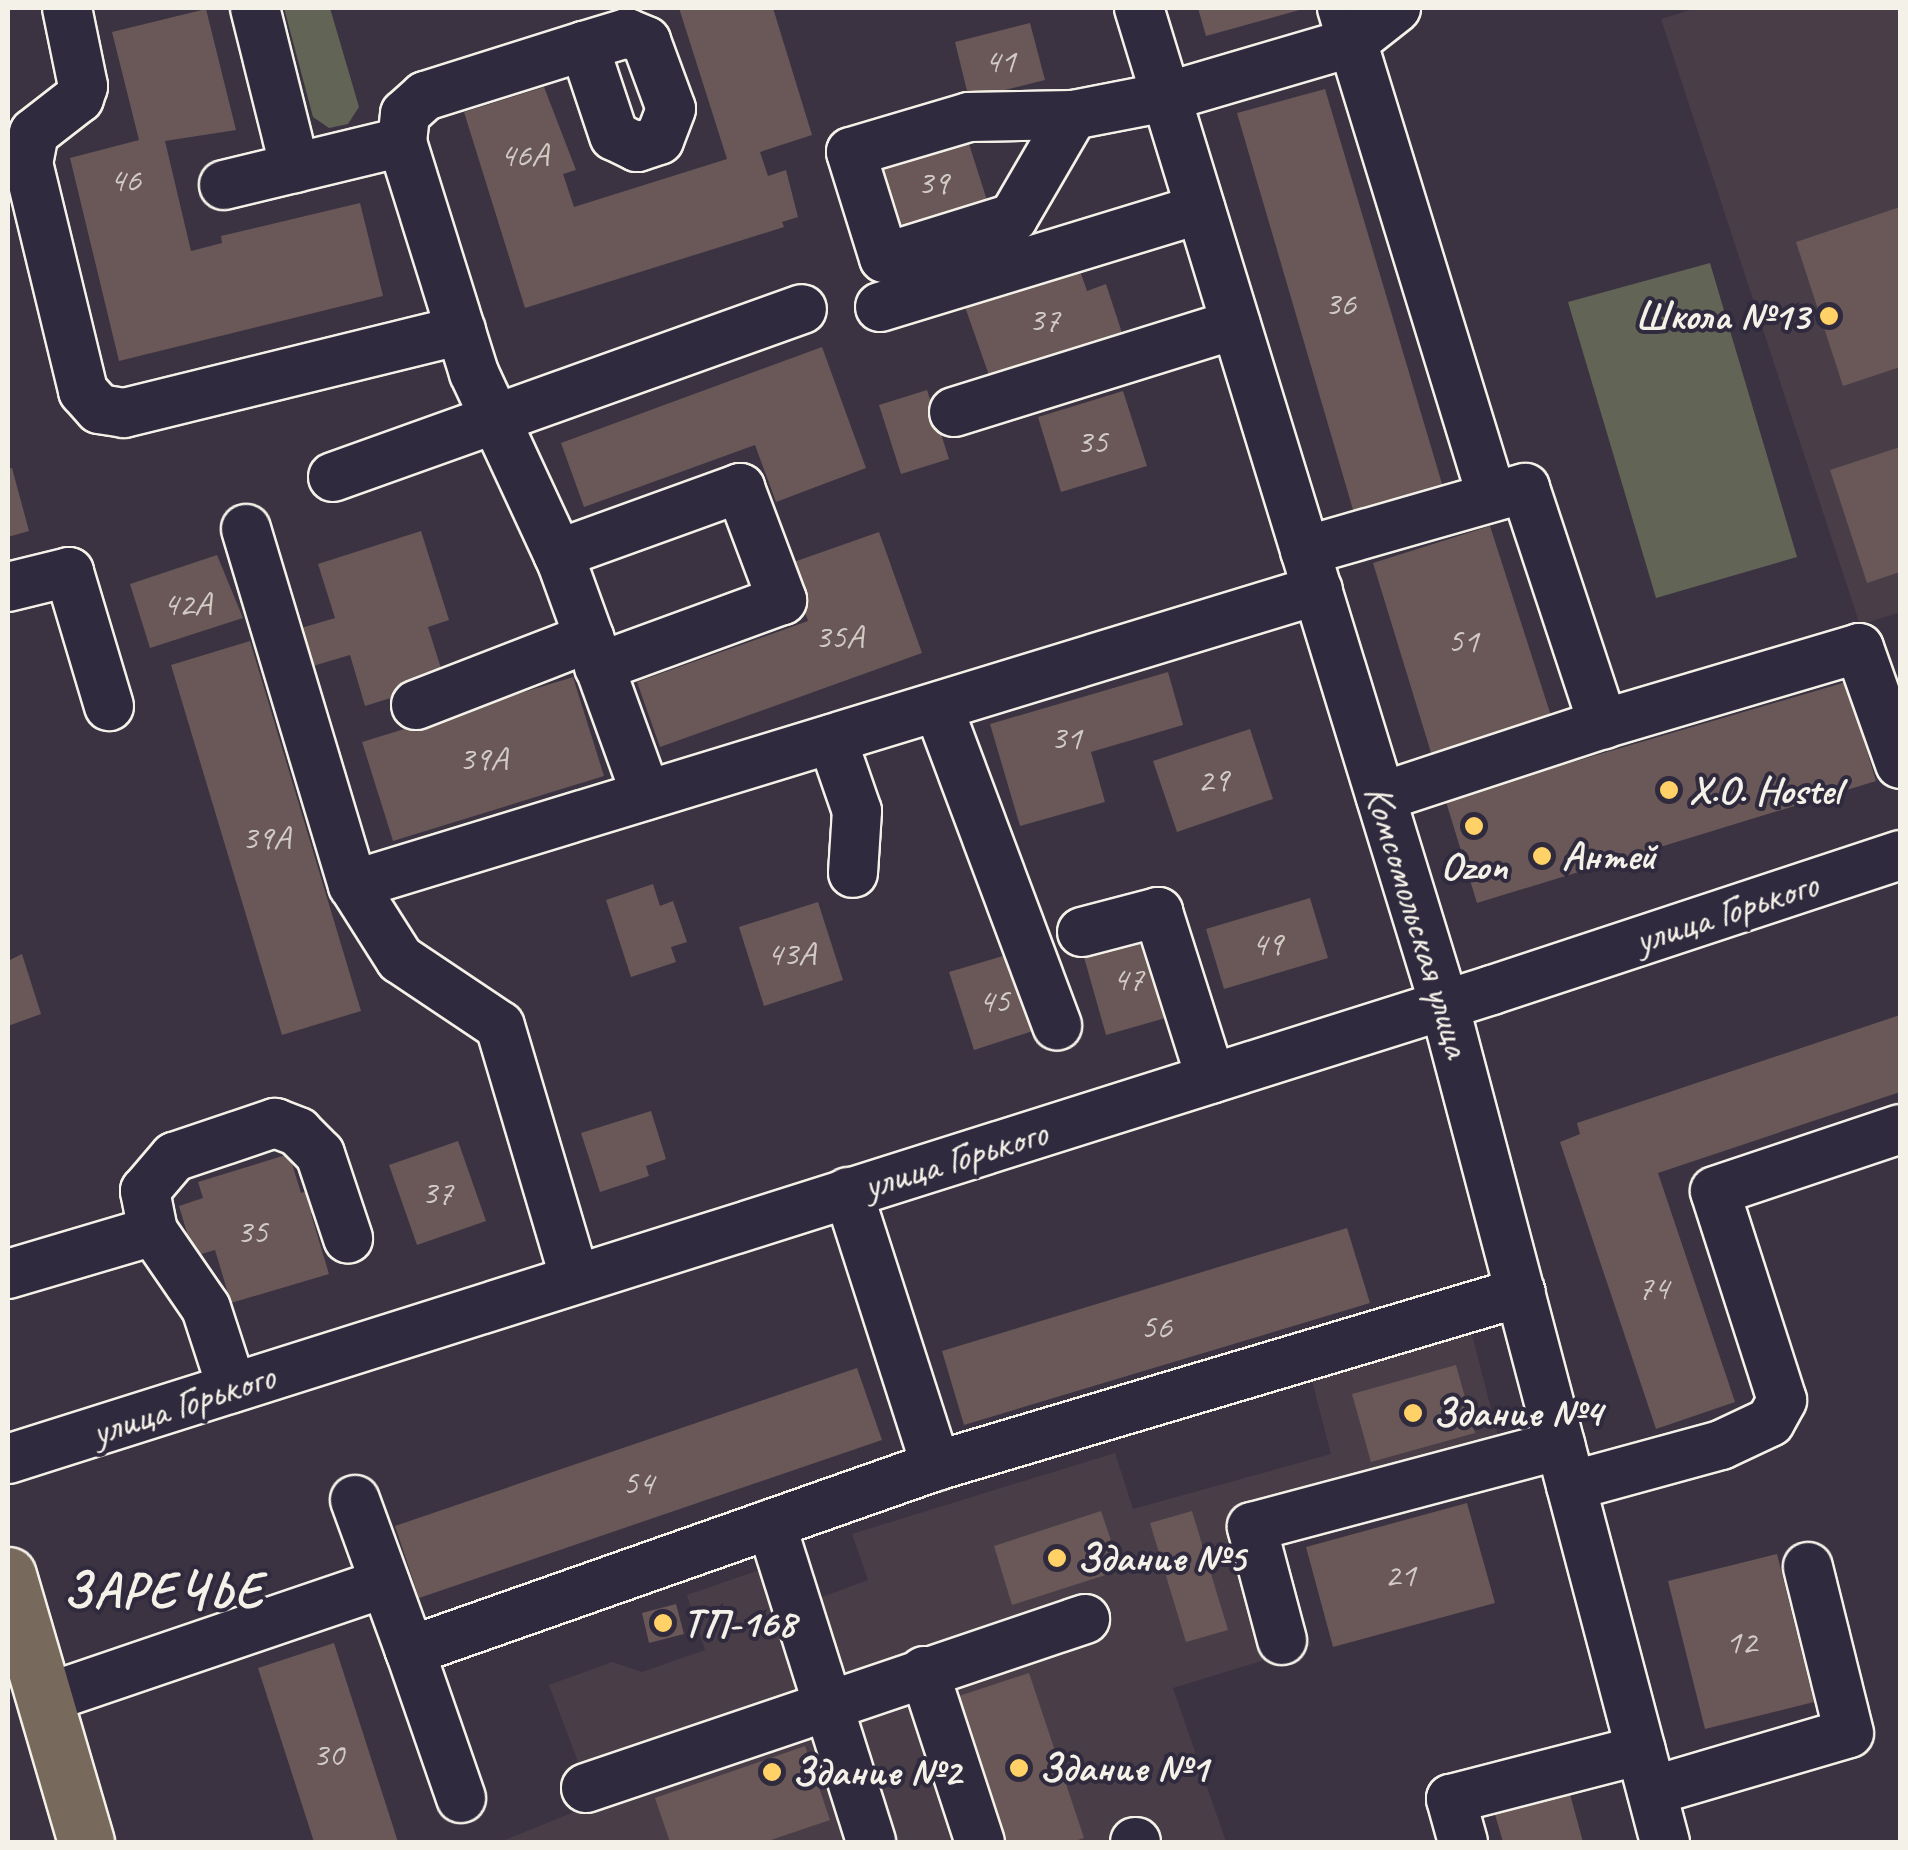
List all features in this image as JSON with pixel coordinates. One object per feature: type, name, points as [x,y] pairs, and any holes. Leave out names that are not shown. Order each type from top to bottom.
[{"type":"main road","points":[[8,1576],[86,1842]]},
{"type":"street","points":[[68,8],[83,86],[69,107],[34,132],[28,162],[83,391],[99,408],[124,413],[461,330]]},
{"type":"street","points":[[254,8],[295,168]]},
{"type":"street","name":"Комсомольская улица","points":[[1138,8],[1444,1004],[1666,1842]]},
{"type":"street","points":[[1073,115],[1166,97],[1396,8]]},
{"type":"street","points":[[1347,25],[1492,497]]},
{"type":"street","points":[[584,46],[425,96],[405,114],[402,142],[494,421],[558,554],[646,795]]},
{"type":"street","points":[[224,185],[402,142]]},
{"type":"street","points":[[880,307],[1200,209]]},
{"type":"street","points":[[333,477],[802,309]]},
{"type":"street","points":[[954,412],[1236,324]]},
{"type":"street","points":[[416,705],[782,600],[740,488],[558,554]]},
{"type":"street","points":[[352,885],[938,707],[1311,570],[1492,497],[1525,488],[1603,724]]},
{"type":"street","points":[[246,529],[352,885],[400,959],[500,1026],[574,1280]]},
{"type":"street","points":[[8,587],[68,572],[110,706]]},
{"type":"street","points":[[1381,797],[1603,724],[1859,648],[1900,764]]},
{"type":"street","points":[[938,707],[1056,1025]]},
{"type":"street","points":[[832,739],[857,811],[853,873]]},
{"type":"street","name":"улица Горького","points":[[8,1459],[1211,1079],[1900,854]]},
{"type":"street","points":[[1082,932],[1158,912],[1211,1079]]},
{"type":"street","points":[[232,1388],[206,1308],[153,1231],[145,1192],[174,1157],[274,1122],[298,1132],[320,1154],[348,1238]]},
{"type":"street","points":[[1282,1640],[1252,1527],[1566,1465],[1721,1445],[1770,1422],[1782,1400],[1715,1191],[1900,1128]]},
{"type":"street","points":[[848,1192],[936,1466]]},
{"type":"street","points":[[8,1274],[153,1231]]},
{"type":"street","points":[[410,1651],[936,1466],[1521,1292]]},
{"type":"street","points":[[354,1500],[461,1798]]},
{"type":"street","points":[[770,1524],[871,1842]]},
{"type":"street","points":[[1463,1842],[1450,1798],[1646,1770],[1849,1733],[1808,1567]]},
{"type":"street","points":[[44,1699],[385,1584]]},
{"type":"street","points":[[586,1788],[824,1702],[1084,1618]]},
{"type":"street","points":[[924,1671],[980,1842]]},
{"type":"shaded area","name":"Школа №13","points":[[1697,8],[1900,8],[1900,612],[1860,625],[1661,19]]},
{"type":"shaded area","points":[[1470,1327],[1505,1463],[1277,1525],[1311,1646],[1173,1688],[1226,1842],[500,1842],[594,1804],[549,1685],[612,1662],[642,1672],[705,1650],[687,1595],[780,1563],[798,1606],[868,1580],[852,1534],[1115,1453],[1133,1509],[1331,1454],[1310,1373]]},
{"type":"green space","points":[[284,8],[330,8],[359,107],[348,124],[329,128],[313,117]]},
{"type":"green space","points":[[1710,263],[1797,557],[1656,598],[1568,302]]},
{"type":"building","points":[[679,8],[773,8],[812,135],[760,152],[768,176],[786,170],[798,217],[782,222],[784,227],[525,308],[464,112],[544,87],[576,170],[563,174],[574,207],[727,159]]},
{"type":"building","points":[[1198,8],[1302,8],[1303,9],[1206,36]]},
{"type":"building","points":[[206,9],[236,130],[165,141],[191,251],[222,243],[221,236],[360,203],[383,296],[119,361],[70,158],[139,140],[112,32]]},
{"type":"building","points":[[1030,23],[1045,80],[969,99],[955,42]]},
{"type":"building","points":[[1325,89],[1445,494],[1356,520],[1237,113]]},
{"type":"building","points":[[963,125],[991,213],[903,241],[875,152]]},
{"type":"building","points":[[1900,207],[1900,367],[1843,386],[1796,242]]},
{"type":"building","points":[[1078,265],[1087,291],[1106,284],[1123,336],[991,381],[964,304]]},
{"type":"building","points":[[822,347],[866,468],[776,502],[755,445],[584,507],[561,443]]},
{"type":"building","points":[[927,390],[949,459],[901,474],[879,405]]},
{"type":"building","points":[[1123,391],[1147,466],[1061,492],[1038,417]]},
{"type":"building","points":[[1900,447],[1900,572],[1867,583],[1830,470]]},
{"type":"building","points":[[12,468],[29,531],[8,537],[8,469]]},
{"type":"building","points":[[1490,526],[1552,719],[1501,736],[1515,779],[1846,682],[1876,781],[1477,903],[1373,563]]},
{"type":"building","points":[[421,531],[449,620],[428,627],[445,681],[365,706],[350,655],[313,666],[301,628],[335,618],[318,564]]},
{"type":"building","points":[[879,532],[922,653],[660,747],[637,682],[808,621],[788,564]]},
{"type":"building","points":[[217,555],[243,618],[150,648],[130,584]]},
{"type":"building","points":[[250,641],[361,1011],[282,1035],[171,665]]},
{"type":"building","points":[[1168,672],[1183,725],[1091,752],[1105,802],[1020,826],[990,724]]},
{"type":"building","points":[[573,677],[604,776],[393,841],[362,742]]},
{"type":"building","points":[[1250,729],[1273,799],[1177,832],[1153,761]]},
{"type":"building","points":[[653,884],[660,906],[673,901],[687,942],[671,947],[676,962],[631,977],[606,900]]},
{"type":"building","points":[[1310,898],[1328,958],[1224,989],[1206,929]]},
{"type":"building","points":[[818,902],[843,980],[764,1006],[739,927]]},
{"type":"building","points":[[1151,924],[1176,1015],[1106,1035],[1080,943]]},
{"type":"building","points":[[1013,953],[1039,1029],[974,1050],[949,972]]},
{"type":"building","points":[[22,954],[41,1014],[8,1026],[8,961]]},
{"type":"building","points":[[1900,1015],[1900,1092],[1658,1173],[1735,1402],[1656,1429],[1560,1142],[1580,1134],[1577,1123]]},
{"type":"building","points":[[651,1111],[666,1159],[646,1166],[649,1176],[600,1192],[581,1133]]},
{"type":"building","points":[[458,1141],[486,1221],[417,1245],[389,1165]]},
{"type":"building","points":[[289,1154],[301,1193],[313,1189],[320,1211],[311,1214],[329,1274],[231,1303],[215,1250],[194,1256],[179,1206],[203,1198],[198,1182]]},
{"type":"building","points":[[1347,1228],[1370,1303],[964,1425],[942,1351]]},
{"type":"building","name":"Здание №4","points":[[1456,1365],[1475,1433],[1371,1462],[1352,1394]]},
{"type":"building","points":[[857,1368],[882,1440],[419,1598],[395,1526]]},
{"type":"building","points":[[1467,1503],[1495,1603],[1333,1647],[1306,1547]]},
{"type":"building","name":"Здание №5","points":[[1101,1511],[1121,1570],[1012,1605],[994,1546]]},
{"type":"building","points":[[1192,1511],[1228,1630],[1186,1642],[1150,1523]]},
{"type":"building","points":[[1777,1554],[1814,1702],[1705,1729],[1668,1581]]},
{"type":"building","name":"ТП-168","points":[[676,1604],[684,1634],[649,1643],[642,1613]]},
{"type":"building","points":[[334,1643],[398,1842],[314,1842],[258,1668]]},
{"type":"building","name":"Здание №1","points":[[1029,1673],[1084,1838],[1071,1842],[1002,1842],[953,1698]]},
{"type":"building","name":"Здание №2","points":[[805,1746],[830,1820],[765,1842],[670,1842],[655,1798]]},
{"type":"building","points":[[1567,1783],[1583,1842],[1503,1842],[1492,1804]]},
{"type":"place","name":"Школа №13","points":[[1829,316]]},
{"type":"place","name":"X.O. Hostel","points":[[1669,790]]},
{"type":"place","name":"Ozon","points":[[1474,826]]},
{"type":"place","name":"Антей","points":[[1542,856]]},
{"type":"place","name":"Здание №4","points":[[1413,1413]]},
{"type":"place","name":"Здание №5","points":[[1057,1558]]},
{"type":"place","name":"ТП-168","points":[[663,1623]]},
{"type":"place","name":"Здание №1","points":[[1019,1768]]},
{"type":"place","name":"Здание №2","points":[[772,1772]]},
{"type":"district","name":"ЗАРЕЧЬЕ","points":[[164,1591]]}]
